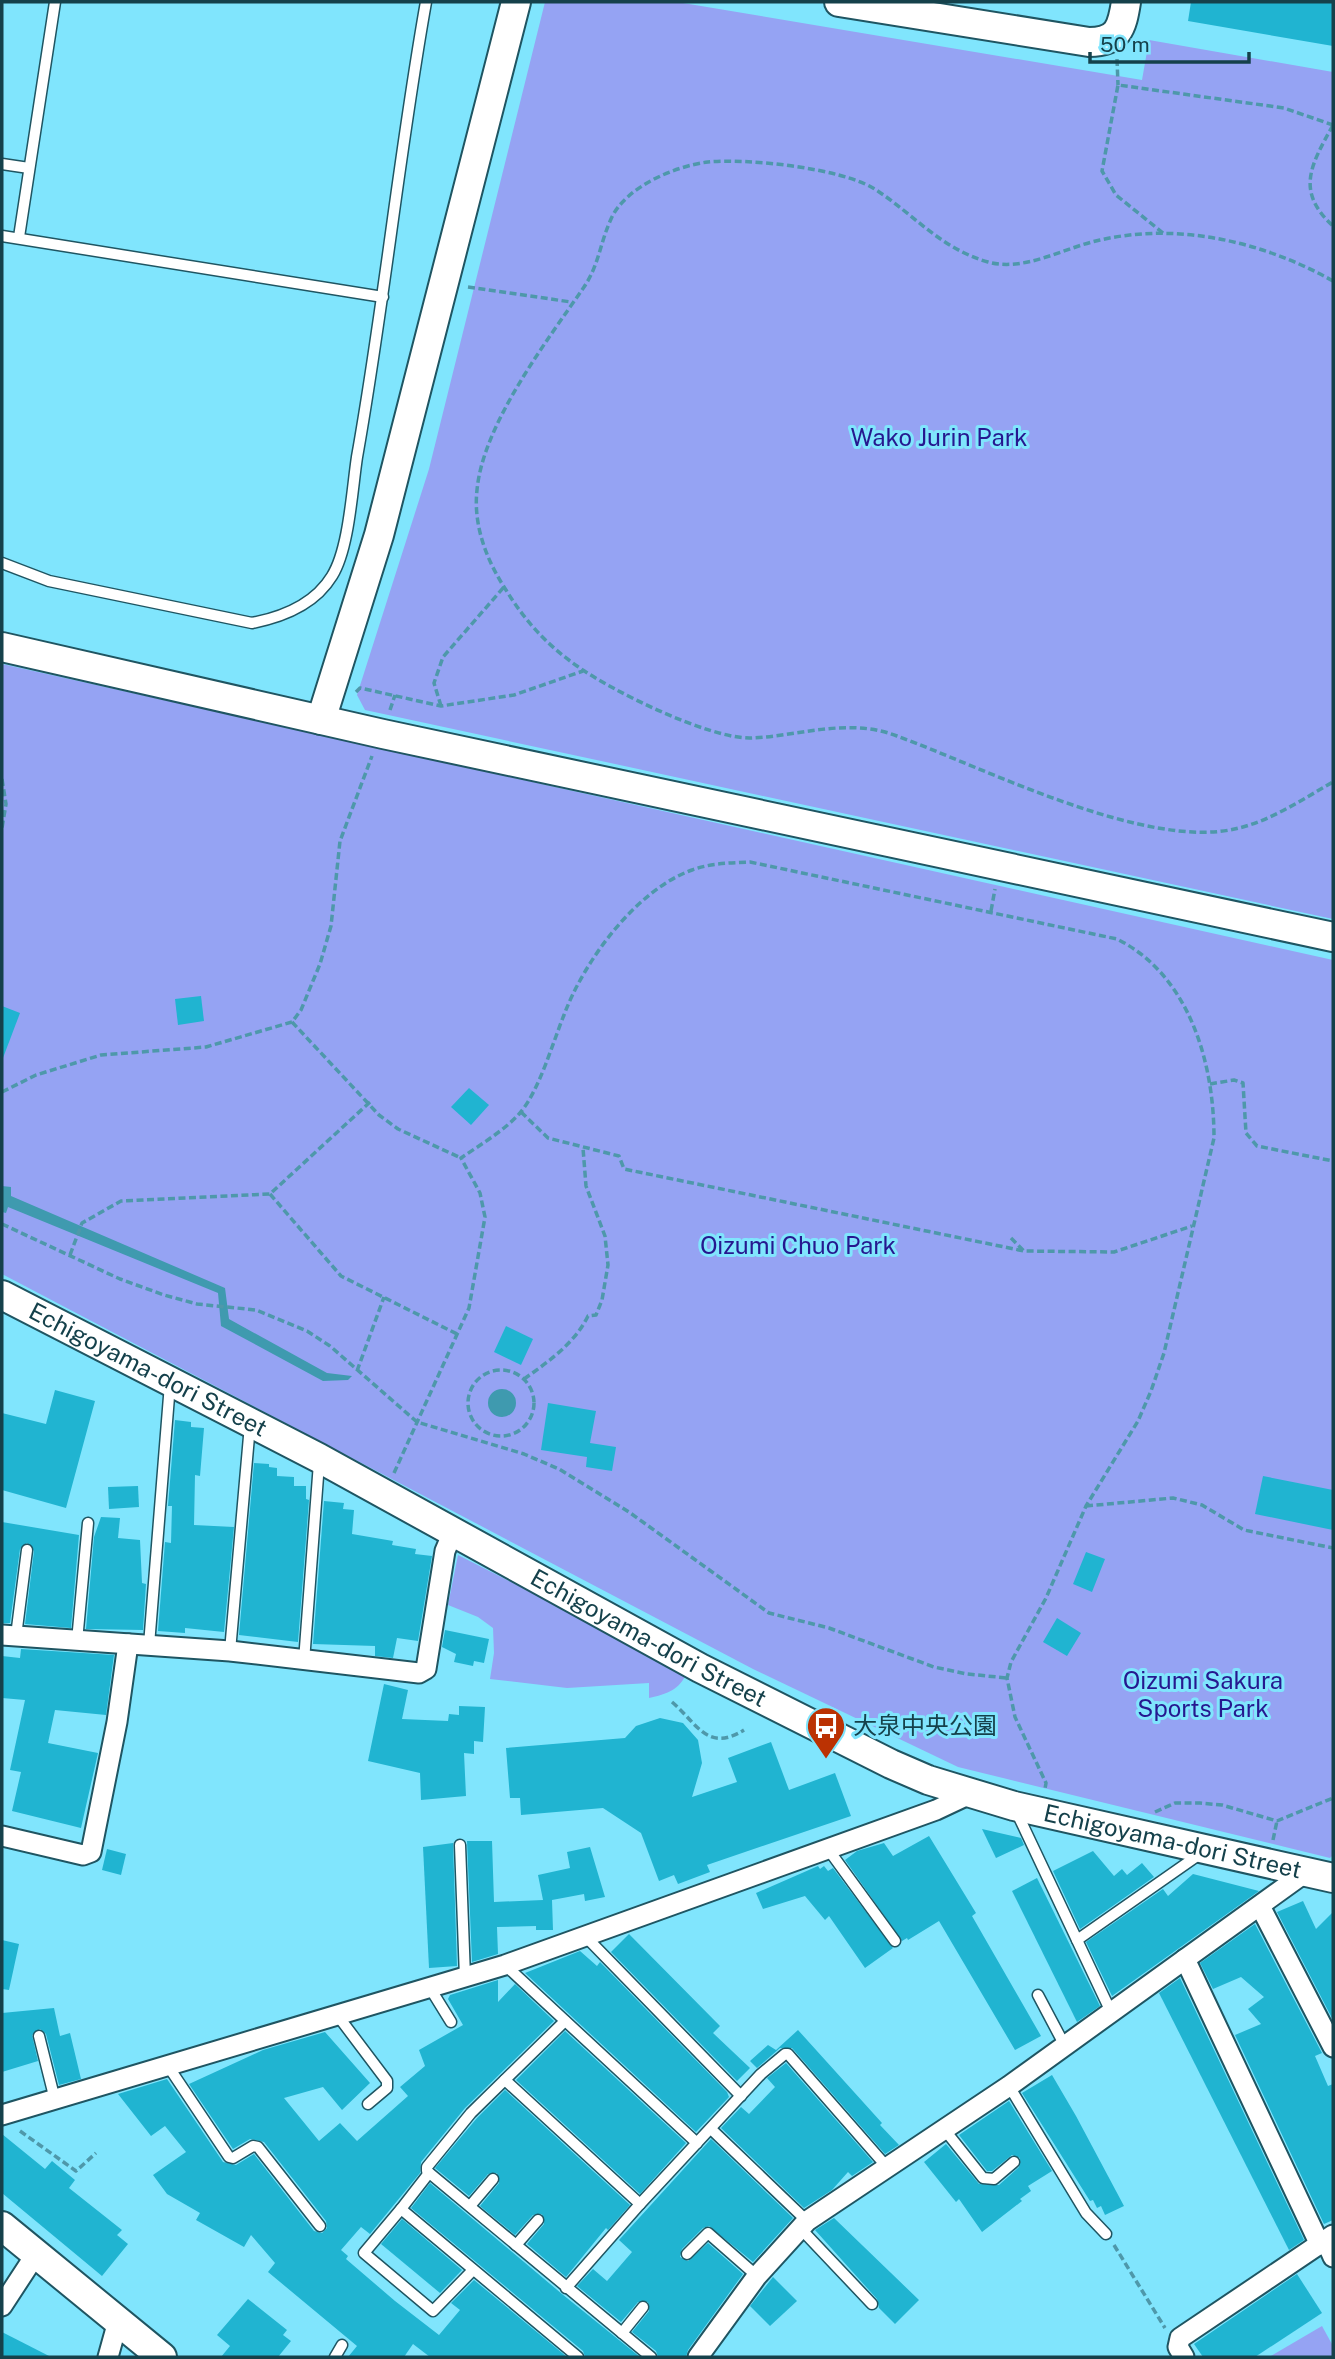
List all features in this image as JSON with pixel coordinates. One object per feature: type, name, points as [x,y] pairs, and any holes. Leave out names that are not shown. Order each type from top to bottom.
[{"type":"street","points":[[321,720],[380,535],[516,2]]},
{"type":"street","points":[[839,2],[1003,29],[1105,42],[1116,34],[1124,19],[1126,2]]},
{"type":"street","points":[[2,647],[383,734],[1333,937]]},
{"type":"street","name":"Echigoyama-dori Street","points":[[2,1295],[250,1421],[700,1668],[855,1748],[928,1780],[1014,1806],[1333,1878]]},
{"type":"street","points":[[9,1636],[230,1651],[304,1662],[424,1672],[445,1551],[453,1532]]},
{"type":"street","points":[[2,1836],[83,1855],[91,1852],[117,1722],[128,1644]]},
{"type":"street","points":[[3,2115],[505,1965],[936,1810],[970,1794]]},
{"type":"street","points":[[698,2357],[757,2276],[803,2225],[1009,2086],[1306,1871]]},
{"type":"street","points":[[1260,1906],[1333,2047]]},
{"type":"street","points":[[1181,2350],[1328,2245],[1185,1959]]},
{"type":"street","points":[[2,2226],[162,2357]]},
{"type":"street","points":[[2,2306],[36,2254]]},
{"type":"street","points":[[108,2357],[118,2321]]},
{"type":"lane","points":[[19,237],[55,2]]},
{"type":"lane","points":[[2,563],[49,581],[253,623],[275,619],[300,607],[333,576],[342,547],[383,297],[412,82],[426,2]]},
{"type":"lane","points":[[2,164],[29,168]]},
{"type":"lane","points":[[2,236],[383,297]]},
{"type":"lane","points":[[149,1645],[170,1379]]},
{"type":"lane","points":[[230,1651],[250,1421]]},
{"type":"lane","points":[[304,1662],[319,1458]]},
{"type":"lane","points":[[77,1641],[88,1523]]},
{"type":"lane","points":[[9,1636],[27,1550]]},
{"type":"lane","points":[[1014,1806],[1111,2012]]},
{"type":"lane","points":[[460,1845],[465,1977]]},
{"type":"lane","points":[[828,1849],[895,1941]]},
{"type":"lane","points":[[1077,1940],[1205,1850]]},
{"type":"lane","points":[[586,1937],[741,2096]]},
{"type":"lane","points":[[505,1965],[697,2143]]},
{"type":"lane","points":[[430,1988],[451,2022]]},
{"type":"lane","points":[[1038,1995],[1065,2046]]},
{"type":"lane","points":[[338,2016],[387,2081],[387,2088],[369,2104]]},
{"type":"lane","points":[[565,2021],[471,2113],[427,2167],[429,2173],[651,2357]]},
{"type":"lane","points":[[39,2036],[55,2100]]},
{"type":"lane","points":[[566,2288],[741,2096],[769,2067],[788,2054],[887,2167]]},
{"type":"lane","points":[[168,2066],[229,2157],[233,2158],[253,2146],[258,2147],[320,2225]]},
{"type":"lane","points":[[505,2080],[640,2204]]},
{"type":"lane","points":[[1009,2086],[1086,2213],[1106,2234]]},
{"type":"lane","points":[[711,2129],[803,2225],[872,2304]]},
{"type":"lane","points":[[944,2129],[983,2178],[994,2179],[1014,2162]]},
{"type":"lane","points":[[429,2173],[365,2253],[430,2310],[436,2310],[473,2270]]},
{"type":"lane","points":[[470,2206],[493,2179]]},
{"type":"lane","points":[[401,2209],[578,2357]]},
{"type":"lane","points":[[516,2245],[538,2220]]},
{"type":"lane","points":[[687,2254],[708,2233],[757,2276]]},
{"type":"lane","points":[[622,2333],[643,2307]]},
{"type":"lane","points":[[335,2357],[342,2345]]},
{"type":"path","points":[[1163,233],[1116,195],[1102,171],[1118,85],[1284,108],[1333,125],[1312,166],[1309,190],[1317,211],[1333,226]]},
{"type":"path","points":[[1333,282],[1278,255],[1203,234],[1163,233],[1103,239],[1023,264],[997,264],[973,257],[940,239],[876,190],[852,178],[812,169],[712,162],[685,167],[628,198],[612,215],[598,267],[534,356],[483,461],[476,493],[479,526],[487,559],[525,619],[550,646],[583,671],[714,733],[749,738],[844,726],[891,733],[990,773],[1129,823],[1190,834],[1237,829],[1281,812],[1333,782]]},
{"type":"path","points":[[446,284],[573,303]]},
{"type":"path","points":[[441,706],[435,683],[443,657],[504,587]]},
{"type":"path","points":[[360,688],[441,706],[514,695],[583,671]]},
{"type":"path","points":[[2,1092],[36,1075],[100,1055],[206,1047],[292,1022],[312,986],[331,926],[340,841],[383,734]]},
{"type":"path","points":[[2,779],[6,804],[2,828]]},
{"type":"path","points":[[461,1158],[521,1112],[546,1063],[586,966],[612,931],[646,900],[680,875],[718,863],[750,862],[1116,939],[1139,950],[1164,975],[1201,1042],[1210,1084],[1214,1138],[1164,1353],[1151,1391],[1138,1421],[1086,1506],[1046,1598],[1011,1662],[1007,1678],[1015,1717],[1046,1783],[1041,1812]]},
{"type":"path","points":[[292,1022],[312,1047],[370,1102],[379,1115],[398,1129],[461,1158],[480,1193],[485,1217],[469,1308],[385,1494]]},
{"type":"path","points":[[1210,1084],[1234,1080],[1243,1083],[1246,1133],[1257,1146],[1333,1161]]},
{"type":"path","points":[[70,1255],[82,1223],[121,1201],[270,1194],[370,1102]]},
{"type":"path","points":[[521,1112],[548,1138],[619,1156],[624,1170],[1024,1251],[1114,1252],[1152,1242],[1192,1226]]},
{"type":"path","points":[[524,1379],[557,1354],[583,1328],[588,1317],[596,1315],[602,1300],[608,1265],[605,1236],[586,1186],[583,1148]]},
{"type":"path","points":[[270,1194],[341,1276],[457,1334]]},
{"type":"path","points":[[2,1224],[164,1295],[197,1304],[256,1310],[282,1318],[330,1346],[417,1422],[559,1469],[629,1512],[769,1613],[829,1628],[934,1667],[1007,1678]]},
{"type":"path","points":[[1011,1238],[1024,1251]]},
{"type":"path","points":[[357,1371],[384,1297]]},
{"type":"path","points":[[501,1370],[511,1371],[524,1379],[534,1401],[530,1419],[514,1433],[493,1434],[483,1430],[470,1413],[470,1393],[482,1376],[501,1370]]},
{"type":"path","points":[[490,1444],[493,1434]]},
{"type":"path","points":[[1086,1506],[1173,1498],[1202,1505],[1244,1530],[1333,1548]]},
{"type":"path","points":[[672,1702],[702,1733],[714,1739],[733,1737],[744,1730]]},
{"type":"path","points":[[1133,1834],[1152,1814],[1175,1803],[1222,1805],[1277,1821],[1333,1798]]},
{"type":"path","points":[[3,2115],[7,2122],[76,2171],[96,2153]]},
{"type":"path","points":[[1106,2234],[1181,2350]]},
{"type":"green space","name":"Wako Jurin Park","points":[[545,2],[677,2],[1142,80],[1149,40],[1333,72],[1333,919],[365,710],[357,695],[429,469]]},
{"type":"green space","name":"Oizumi Chuo Park","points":[[2,664],[1333,960],[1333,1855],[1330,1858],[958,1767],[753,1669],[2,1274]]},
{"type":"green space","points":[[458,1555],[687,1672],[684,1678],[672,1690],[649,1698],[649,1683],[567,1688],[490,1679],[494,1653],[493,1628],[478,1617],[448,1605]]},
{"type":"green space","points":[[1322,2326],[1333,2346],[1333,2357],[1269,2357]]},
{"type":"shaded area","points":[[2,1186],[11,1187],[11,1196],[225,1288],[229,1319],[327,1373],[352,1376],[348,1380],[323,1381],[221,1326],[218,1293],[8,1207],[6,1213],[2,1212]]},
{"type":"shaded area","points":[[502,1389],[512,1393],[516,1403],[512,1413],[502,1417],[492,1413],[488,1403],[492,1393]]},
{"type":"building","points":[[1191,2],[1333,2],[1333,46],[1188,21]]},
{"type":"building","points":[[201,996],[204,1021],[178,1025],[175,999]]},
{"type":"building","points":[[2,1006],[20,1013],[3,1058],[2,1058]]},
{"type":"building","points":[[469,1088],[489,1105],[471,1125],[451,1107]]},
{"type":"building","points":[[506,1326],[533,1339],[521,1365],[494,1352]]},
{"type":"building","points":[[55,1390],[95,1401],[66,1508],[2,1490],[2,1413],[46,1424]]},
{"type":"building","points":[[548,1403],[596,1411],[590,1443],[616,1447],[612,1471],[586,1467],[587,1457],[541,1450]]},
{"type":"building","points":[[175,1420],[191,1422],[191,1427],[204,1428],[200,1476],[195,1475],[194,1525],[234,1527],[224,1632],[185,1628],[185,1633],[158,1631],[165,1542],[171,1543],[172,1506],[168,1506]]},
{"type":"building","points":[[254,1463],[269,1464],[269,1467],[277,1468],[277,1476],[294,1477],[294,1486],[306,1486],[306,1499],[309,1500],[298,1642],[239,1635]]},
{"type":"building","points":[[1263,1476],[1333,1490],[1333,1530],[1255,1514]]},
{"type":"building","points":[[138,1486],[139,1507],[109,1509],[108,1487]]},
{"type":"building","points":[[324,1501],[344,1503],[343,1509],[354,1510],[352,1534],[393,1541],[392,1545],[416,1549],[415,1554],[432,1556],[418,1641],[397,1638],[393,1658],[375,1656],[375,1646],[313,1644]]},
{"type":"building","points":[[101,1517],[120,1518],[118,1538],[140,1540],[142,1583],[146,1584],[143,1630],[86,1629],[94,1537]]},
{"type":"building","points":[[2,1522],[79,1535],[71,1628],[25,1624],[34,1551],[27,1543],[20,1549],[10,1623],[2,1623]]},
{"type":"building","points":[[1086,1552],[1105,1559],[1092,1592],[1073,1584]]},
{"type":"building","points":[[1057,1618],[1081,1633],[1067,1656],[1043,1642]]},
{"type":"building","points":[[445,1630],[489,1639],[484,1663],[474,1661],[473,1666],[454,1662],[456,1654],[442,1647]]},
{"type":"building","points":[[21,1649],[114,1655],[106,1715],[55,1710],[48,1743],[98,1753],[81,1828],[12,1811],[21,1772],[10,1770],[25,1700],[2,1698],[2,1656],[20,1658]]},
{"type":"building","points":[[384,1684],[408,1690],[402,1719],[448,1721],[449,1714],[459,1715],[459,1706],[485,1707],[483,1742],[474,1741],[474,1754],[464,1753],[466,1796],[421,1800],[420,1773],[368,1761]]},
{"type":"building","points":[[660,1718],[683,1723],[698,1740],[702,1763],[692,1797],[737,1782],[728,1758],[771,1742],[789,1790],[835,1773],[851,1816],[707,1865],[710,1872],[678,1884],[674,1875],[659,1881],[641,1833],[603,1808],[521,1815],[520,1798],[510,1798],[506,1748],[625,1738],[636,1726]]},
{"type":"building","points":[[982,1829],[1021,1838],[1024,1845],[996,1858]]},
{"type":"building","points":[[929,1836],[976,1913],[972,1916],[1041,2036],[1015,2050],[939,1921],[902,1941],[845,1860],[857,1851],[884,1843],[893,1856]]},
{"type":"building","points":[[467,1841],[492,1841],[494,1902],[543,1900],[538,1875],[570,1868],[567,1852],[590,1847],[605,1897],[585,1901],[584,1894],[552,1900],[553,1930],[536,1930],[536,1926],[497,1927],[498,1954],[472,1962]]},
{"type":"building","points":[[453,1843],[457,1966],[429,1968],[423,1847]]},
{"type":"building","points":[[107,1849],[126,1854],[121,1875],[102,1870]]},
{"type":"building","points":[[1093,1851],[1114,1876],[1122,1869],[1127,1875],[1142,1863],[1154,1877],[1080,1929],[1053,1871]]},
{"type":"building","points":[[818,1866],[820,1869],[824,1866],[828,1871],[833,1868],[893,1948],[865,1968],[829,1916],[825,1920],[805,1896],[763,1909],[756,1893]]},
{"type":"building","points":[[1193,1874],[1259,1891],[1112,1996],[1086,1942],[1163,1889],[1168,1896]]},
{"type":"building","points":[[1037,1878],[1100,2006],[1077,2022],[1012,1891]]},
{"type":"building","points":[[1303,1901],[1316,1929],[1333,1912],[1333,2020],[1277,1912]]},
{"type":"building","points":[[1255,1924],[1322,2053],[1315,2056],[1328,2086],[1333,2084],[1333,2220],[1324,2224],[1235,2035],[1261,2024],[1248,2009],[1264,1997],[1241,1977],[1213,1989],[1200,1963]]},
{"type":"building","points":[[629,1934],[720,2026],[713,2033],[750,2068],[737,2081],[611,1952]]},
{"type":"building","points":[[2,1940],[19,1944],[9,1990],[2,1989]]},
{"type":"building","points":[[580,1951],[597,1966],[600,1962],[727,2092],[729,2097],[696,2132],[525,1973]]},
{"type":"building","points":[[1180,1978],[1304,2240],[1289,2250],[1159,1993]]},
{"type":"building","points":[[498,1980],[498,2002],[515,1984],[554,2021],[465,2108],[421,2162],[420,2173],[370,2234],[361,2227],[341,2250],[348,2256],[346,2259],[439,2335],[460,2310],[451,2303],[474,2280],[567,2357],[430,2357],[413,2344],[404,2357],[348,2357],[357,2346],[268,2272],[275,2263],[251,2235],[244,2247],[196,2220],[200,2213],[167,2194],[153,2175],[186,2152],[165,2126],[151,2136],[118,2094],[167,2079],[223,2162],[236,2165],[254,2154],[314,2231],[322,2233],[327,2228],[326,2221],[264,2142],[250,2139],[233,2149],[189,2084],[263,2050],[325,2032],[370,2083],[342,2110],[323,2087],[284,2098],[319,2141],[340,2123],[357,2141],[408,2096],[400,2087],[425,2066],[419,2050],[463,2025],[448,1999],[450,1995]]},
{"type":"building","points":[[54,2008],[60,2036],[70,2033],[81,2079],[59,2085],[46,2034],[40,2029],[32,2035],[38,2061],[2,2072],[2,2013]]},
{"type":"building","points":[[798,2030],[899,2145],[885,2154],[792,2048],[780,2048],[757,2068],[750,2061],[768,2045],[776,2050]]},
{"type":"building","points":[[565,2031],[686,2143],[640,2194],[516,2080]]},
{"type":"building","points":[[786,2063],[873,2162],[852,2176],[848,2172],[832,2190],[804,2208],[721,2128],[741,2107],[749,2114],[775,2087],[767,2078]]},
{"type":"building","points":[[1052,2075],[1124,2206],[1105,2215],[1101,2206],[1097,2208],[1093,2200],[1090,2201],[1022,2093]]},
{"type":"building","points":[[505,2090],[630,2205],[608,2230],[606,2228],[566,2277],[527,2244],[544,2224],[542,2214],[533,2215],[515,2235],[480,2206],[499,2183],[497,2173],[488,2174],[469,2196],[435,2168],[477,2118]]},
{"type":"building","points":[[1009,2101],[1052,2171],[1028,2186],[1031,2191],[1020,2199],[1022,2201],[982,2232],[959,2199],[956,2202],[924,2162],[946,2144],[979,2184],[999,2185],[1019,2167],[1020,2158],[1012,2155],[992,2171],[987,2171],[959,2135]]},
{"type":"building","points":[[2,2134],[45,2169],[52,2161],[75,2180],[69,2188],[122,2230],[117,2235],[128,2244],[102,2276],[2,2193]]},
{"type":"building","points":[[711,2139],[793,2218],[753,2262],[709,2226],[703,2228],[682,2249],[680,2257],[688,2261],[708,2243],[743,2274],[688,2350],[686,2357],[658,2357],[656,2351],[632,2332],[649,2311],[648,2302],[638,2302],[621,2322],[577,2286],[593,2269],[607,2281],[632,2252],[619,2240]]},
{"type":"building","points":[[430,2183],[640,2357],[585,2357],[583,2351],[411,2208]]},
{"type":"building","points":[[834,2218],[919,2300],[895,2324],[879,2308],[877,2299],[815,2230]]},
{"type":"building","points":[[402,2219],[462,2270],[440,2293],[381,2244]]},
{"type":"building","points":[[1297,2274],[1322,2313],[1255,2357],[1203,2357],[1194,2344]]},
{"type":"building","points":[[773,2277],[797,2301],[770,2326],[750,2306]]},
{"type":"building","points":[[248,2299],[287,2330],[283,2335],[291,2341],[278,2357],[221,2357],[230,2346],[217,2335]]},
{"type":"building","points":[[2,2332],[51,2357],[2,2357]]},
{"type":"place","name":"大泉中央公園","points":[[826,1760]]},
{"type":"park label","name":"Oizumi Sakura Sports Park","points":[[1203,1695]]}]
